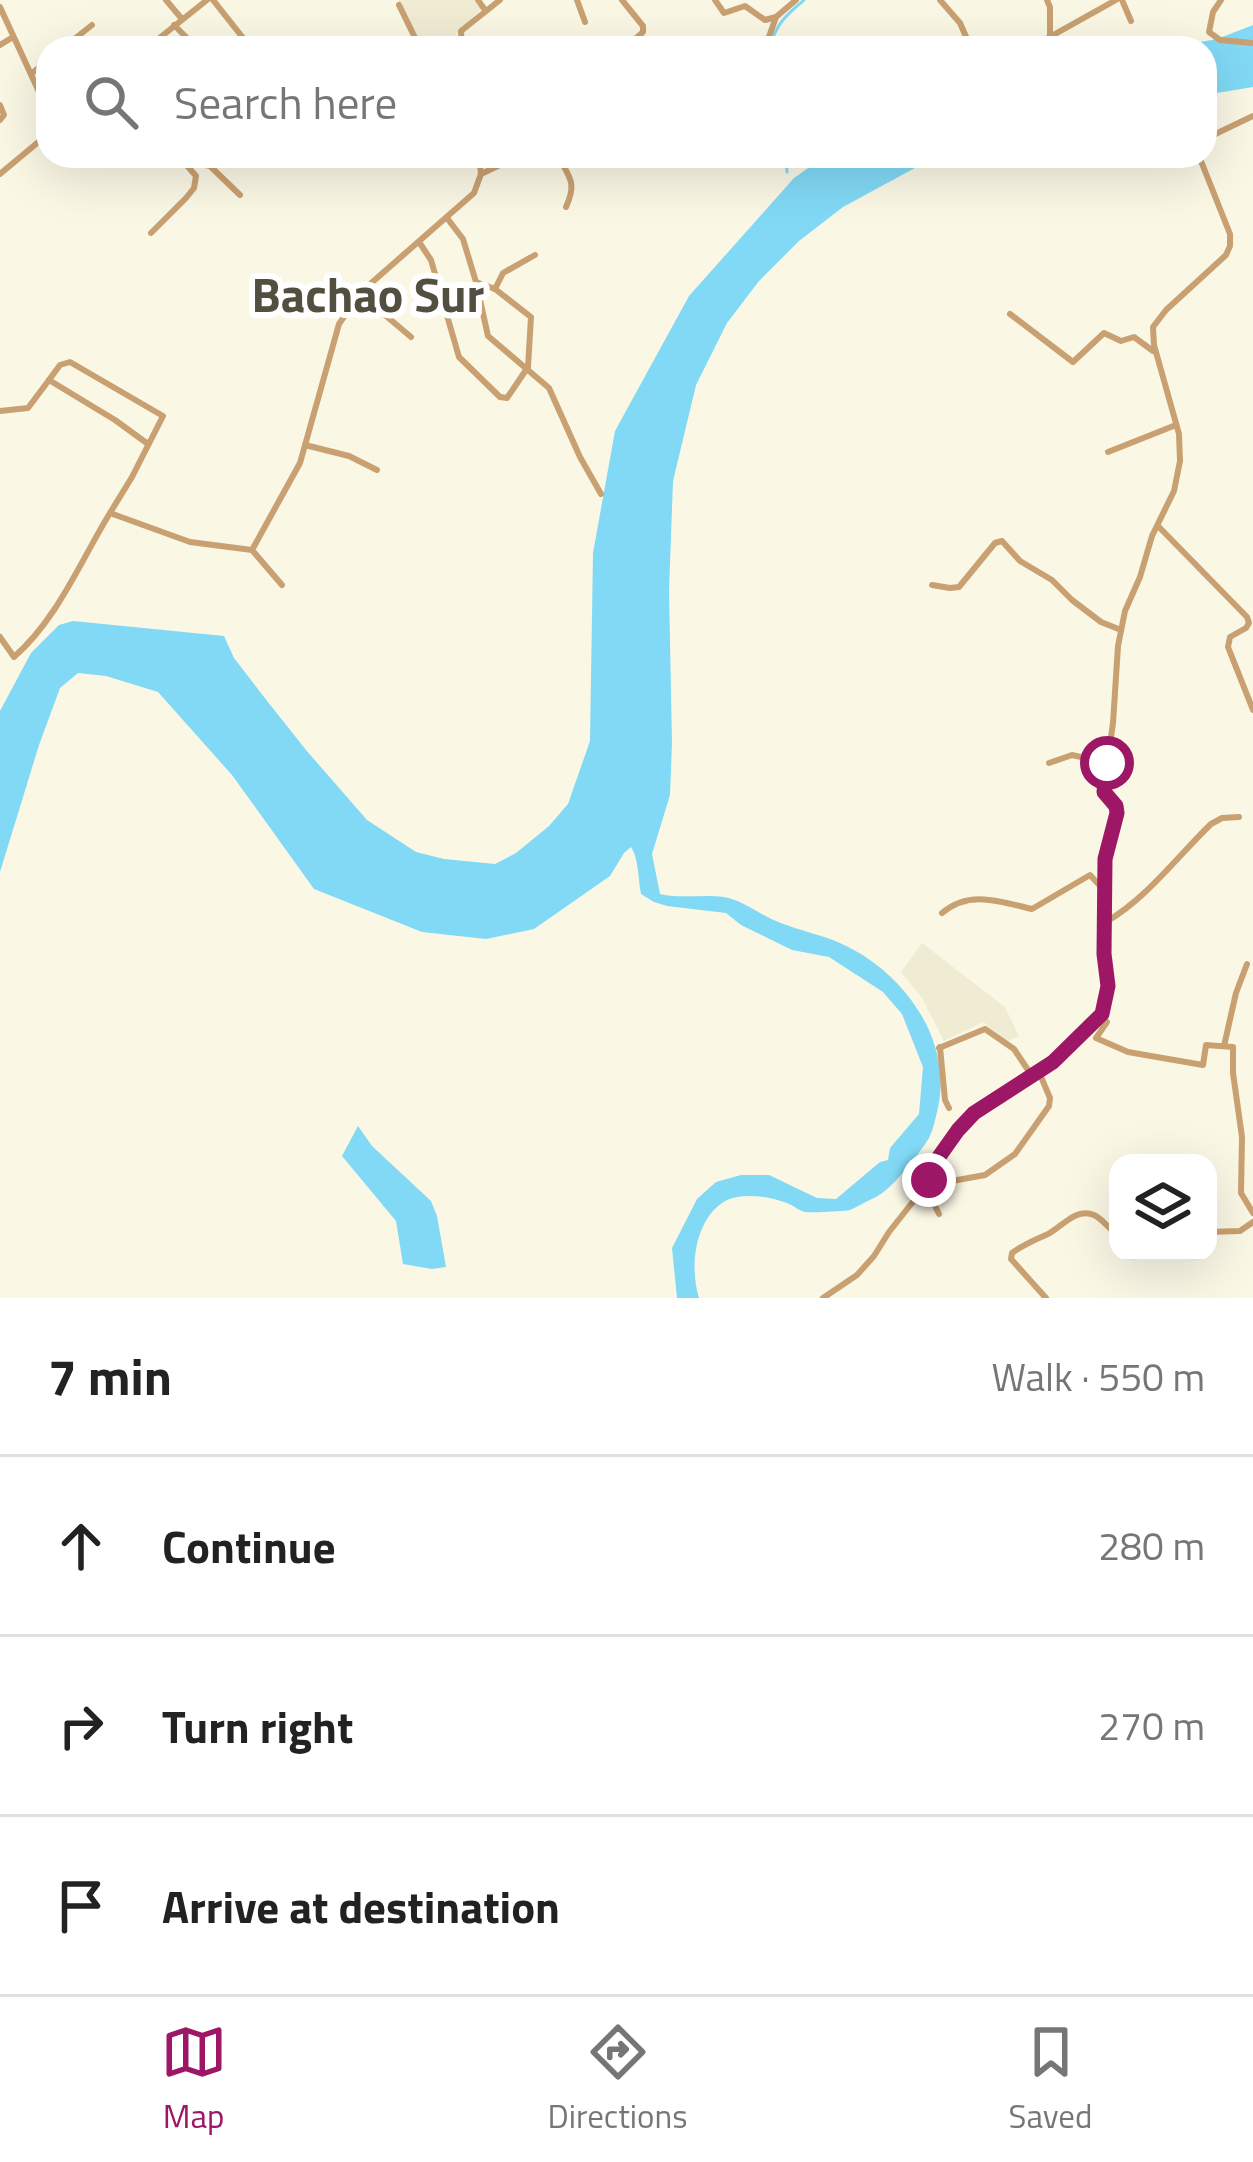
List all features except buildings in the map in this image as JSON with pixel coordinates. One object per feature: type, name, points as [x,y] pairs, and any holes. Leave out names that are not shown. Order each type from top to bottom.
[{"type":"street","points":[[166,0],[182,19]]},
{"type":"street","points":[[161,36],[210,0],[241,36]]},
{"type":"street","points":[[478,0],[485,10]]},
{"type":"street","points":[[461,36],[461,31],[500,0]]},
{"type":"street","points":[[577,0],[585,22]]},
{"type":"street","points":[[622,0],[644,26],[638,36]]},
{"type":"street","points":[[715,0],[724,14],[745,5],[765,20],[776,17]]},
{"type":"street","points":[[768,36],[776,17],[796,0]]},
{"type":"street","points":[[940,0],[966,36]]},
{"type":"street","points":[[1047,0],[1050,35],[1119,0],[1131,21]]},
{"type":"street","points":[[1214,36],[1209,32],[1221,0]]},
{"type":"street","points":[[399,5],[414,36]]},
{"type":"street","points":[[0,7],[36,83]]},
{"type":"street","points":[[78,36],[92,25]]},
{"type":"street","points":[[174,25],[185,36]]},
{"type":"street","points":[[0,45],[14,37]]},
{"type":"street","points":[[1217,38],[1253,43]]},
{"type":"street","points":[[31,74],[36,70]]},
{"type":"street","points":[[0,105],[4,115],[0,120]]},
{"type":"street","points":[[1217,133],[1253,116]]},
{"type":"street","points":[[0,174],[36,144]]},
{"type":"street","points":[[151,233],[194,188],[196,176],[189,168]]},
{"type":"street","points":[[212,168],[240,195]]},
{"type":"street","points":[[251,550],[300,463],[339,324],[359,293],[474,193],[481,168]]},
{"type":"street","points":[[482,175],[496,168]]},
{"type":"street","points":[[565,168],[573,184],[566,207]]},
{"type":"street","points":[[823,1298],[874,1256],[930,1182],[936,1161],[974,1113],[1053,1062],[1102,1014],[1108,986],[1105,859],[1117,813],[1104,792],[1120,630],[1178,479],[1181,445],[1152,335],[1156,321],[1230,246],[1204,168]]},
{"type":"street","points":[[446,218],[463,239],[488,336],[549,388],[601,494]]},
{"type":"street","points":[[419,242],[431,260],[459,357],[507,398],[528,367],[531,316],[495,289],[476,282]]},
{"type":"street","points":[[495,289],[503,273],[535,255]]},
{"type":"street","points":[[359,293],[411,337]]},
{"type":"street","points":[[1010,314],[1073,362],[1104,333],[1121,341],[1134,337],[1156,353]]},
{"type":"street","points":[[0,411],[28,408],[60,364],[70,362],[161,413],[163,420],[58,605],[29,644],[14,657],[0,637]]},
{"type":"street","points":[[50,380],[149,445]]},
{"type":"street","points":[[1108,452],[1176,425]]},
{"type":"street","points":[[305,446],[349,456],[377,470]]},
{"type":"street","points":[[110,513],[190,542],[251,550],[282,585]]},
{"type":"street","points":[[1158,526],[1250,622],[1228,642],[1253,710]]},
{"type":"street","points":[[932,584],[959,586],[994,542],[1002,541],[1020,562],[1052,580],[1101,622],[1120,630]]},
{"type":"street","points":[[1049,764],[1072,755],[1107,763]]},
{"type":"street","points":[[1106,922],[1147,892],[1211,824],[1239,817]]},
{"type":"street","points":[[942,914],[971,899],[1032,908],[1090,875],[1105,890]]},
{"type":"street","points":[[1224,1046],[1246,964]]},
{"type":"street","points":[[1095,1019],[1107,1022],[1096,1037],[1128,1052],[1203,1065],[1206,1046],[1233,1047],[1241,1193],[1253,1218],[1240,1231],[1217,1232]]},
{"type":"street","points":[[930,1182],[985,1175],[1015,1154],[1050,1098],[1014,1049],[985,1029],[939,1047],[949,1108]]},
{"type":"street","points":[[930,1182],[939,1214]]},
{"type":"street","points":[[1046,1298],[1016,1268],[1012,1253],[1082,1214],[1096,1216],[1109,1229]]},
{"type":"shaded area","points":[[398,0],[475,0],[481,9],[454,36],[418,36]]},
{"type":"shaded area","points":[[922,943],[1005,1007],[1019,1036],[1008,1041],[998,1038],[984,1022],[944,1041],[922,998],[901,972]]},
{"type":"water","points":[[1253,25],[1253,87],[1217,93],[1217,39]]},
{"type":"water","points":[[808,168],[915,168],[843,207],[799,241],[759,281],[727,323],[696,385],[673,481],[670,795],[652,854],[660,894],[732,899],[842,944],[886,972],[920,1012],[931,1035],[941,1086],[929,1138],[881,1194],[850,1210],[821,1212],[805,1212],[758,1196],[727,1200],[708,1218],[697,1243],[699,1298],[677,1298],[672,1248],[697,1199],[716,1182],[741,1175],[769,1175],[817,1198],[836,1199],[888,1160],[890,1148],[919,1114],[923,1067],[902,1014],[883,992],[829,957],[792,950],[726,913],[654,902],[641,894],[631,847],[610,876],[534,929],[486,939],[422,932],[314,889],[232,775],[158,692],[106,676],[78,673],[60,688],[0,872],[0,711],[31,653],[59,625],[73,621],[224,636],[234,658],[264,697],[367,820],[416,852],[444,859],[495,864],[516,853],[568,804],[590,741],[593,553],[615,431],[689,296]]},
{"type":"water","points":[[358,1126],[372,1146],[431,1201],[446,1267],[403,1264],[396,1221],[342,1156]]},
{"type":"waterway","points":[[774,36],[804,0]]},
{"type":"waterway","points":[[787,168],[787,172]]},
{"type":"district","name":"Bachao Sur","points":[[368,294]]},
{"type":"route","points":[[929,1180],[936,1161],[974,1113],[1053,1062],[1102,1014],[1108,986],[1105,859],[1117,813],[1103,787],[1107,763]]}]
